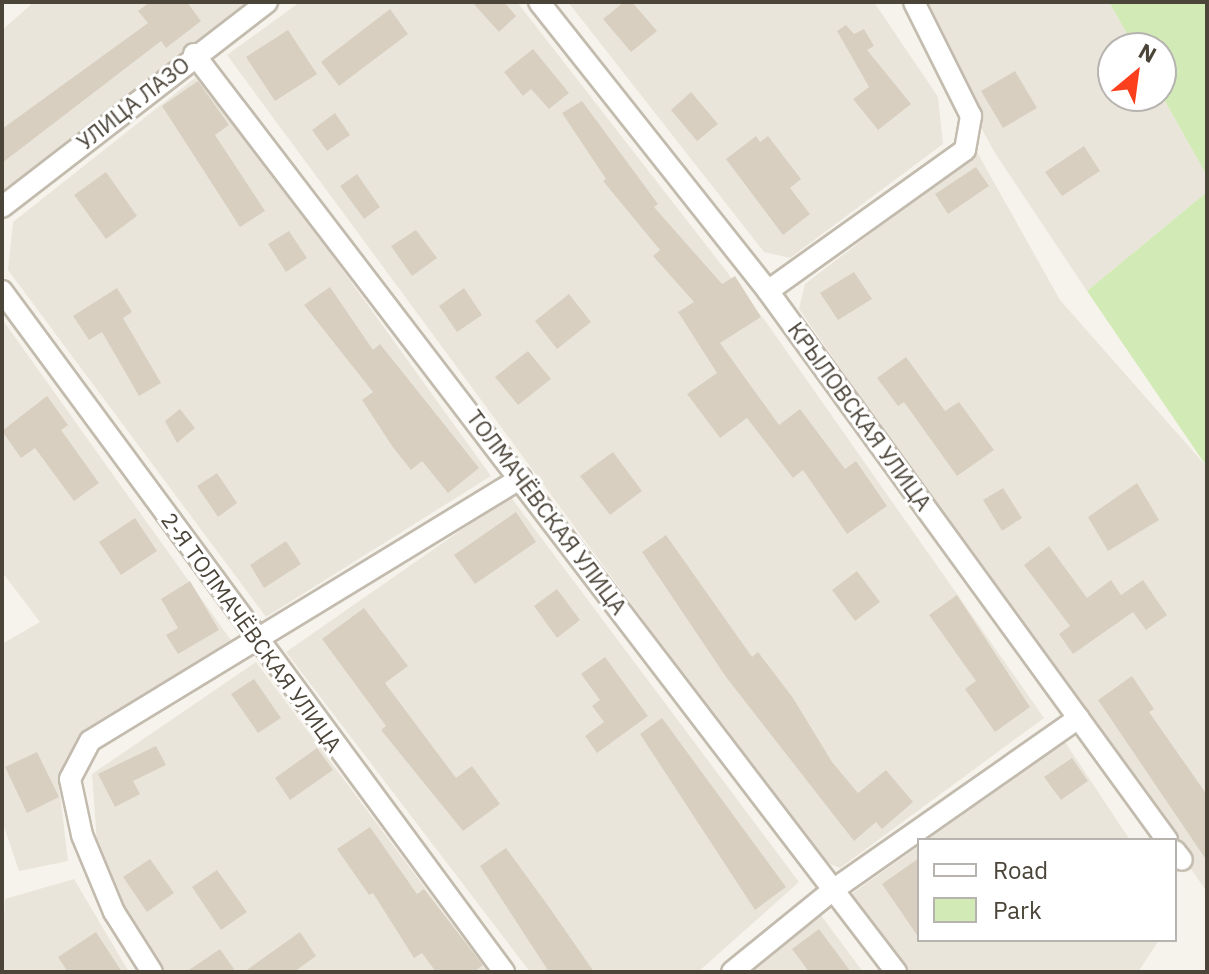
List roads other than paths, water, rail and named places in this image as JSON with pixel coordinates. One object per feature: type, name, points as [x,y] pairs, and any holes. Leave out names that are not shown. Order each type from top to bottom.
[{"type":"street","name":"УЛИЦА ЛАЗО","points":[[2,207],[194,54],[267,2]]},
{"type":"street","name":"КРЫЛОВСКАЯ УЛИЦА","points":[[539,2],[768,291],[1166,838]]},
{"type":"street","points":[[768,291],[965,150],[971,116],[914,2]]},
{"type":"street","name":"ТОЛМАЧЁВСКАЯ УЛИЦА","points":[[194,54],[896,972]]},
{"type":"street","name":"2-Я ТОЛМАЧЁВСКАЯ УЛИЦА","points":[[2,291],[504,972]]},
{"type":"street","points":[[152,972],[114,912],[82,835],[70,779],[90,741],[521,478]]},
{"type":"street","points":[[732,972],[833,890],[1079,718]]}]
